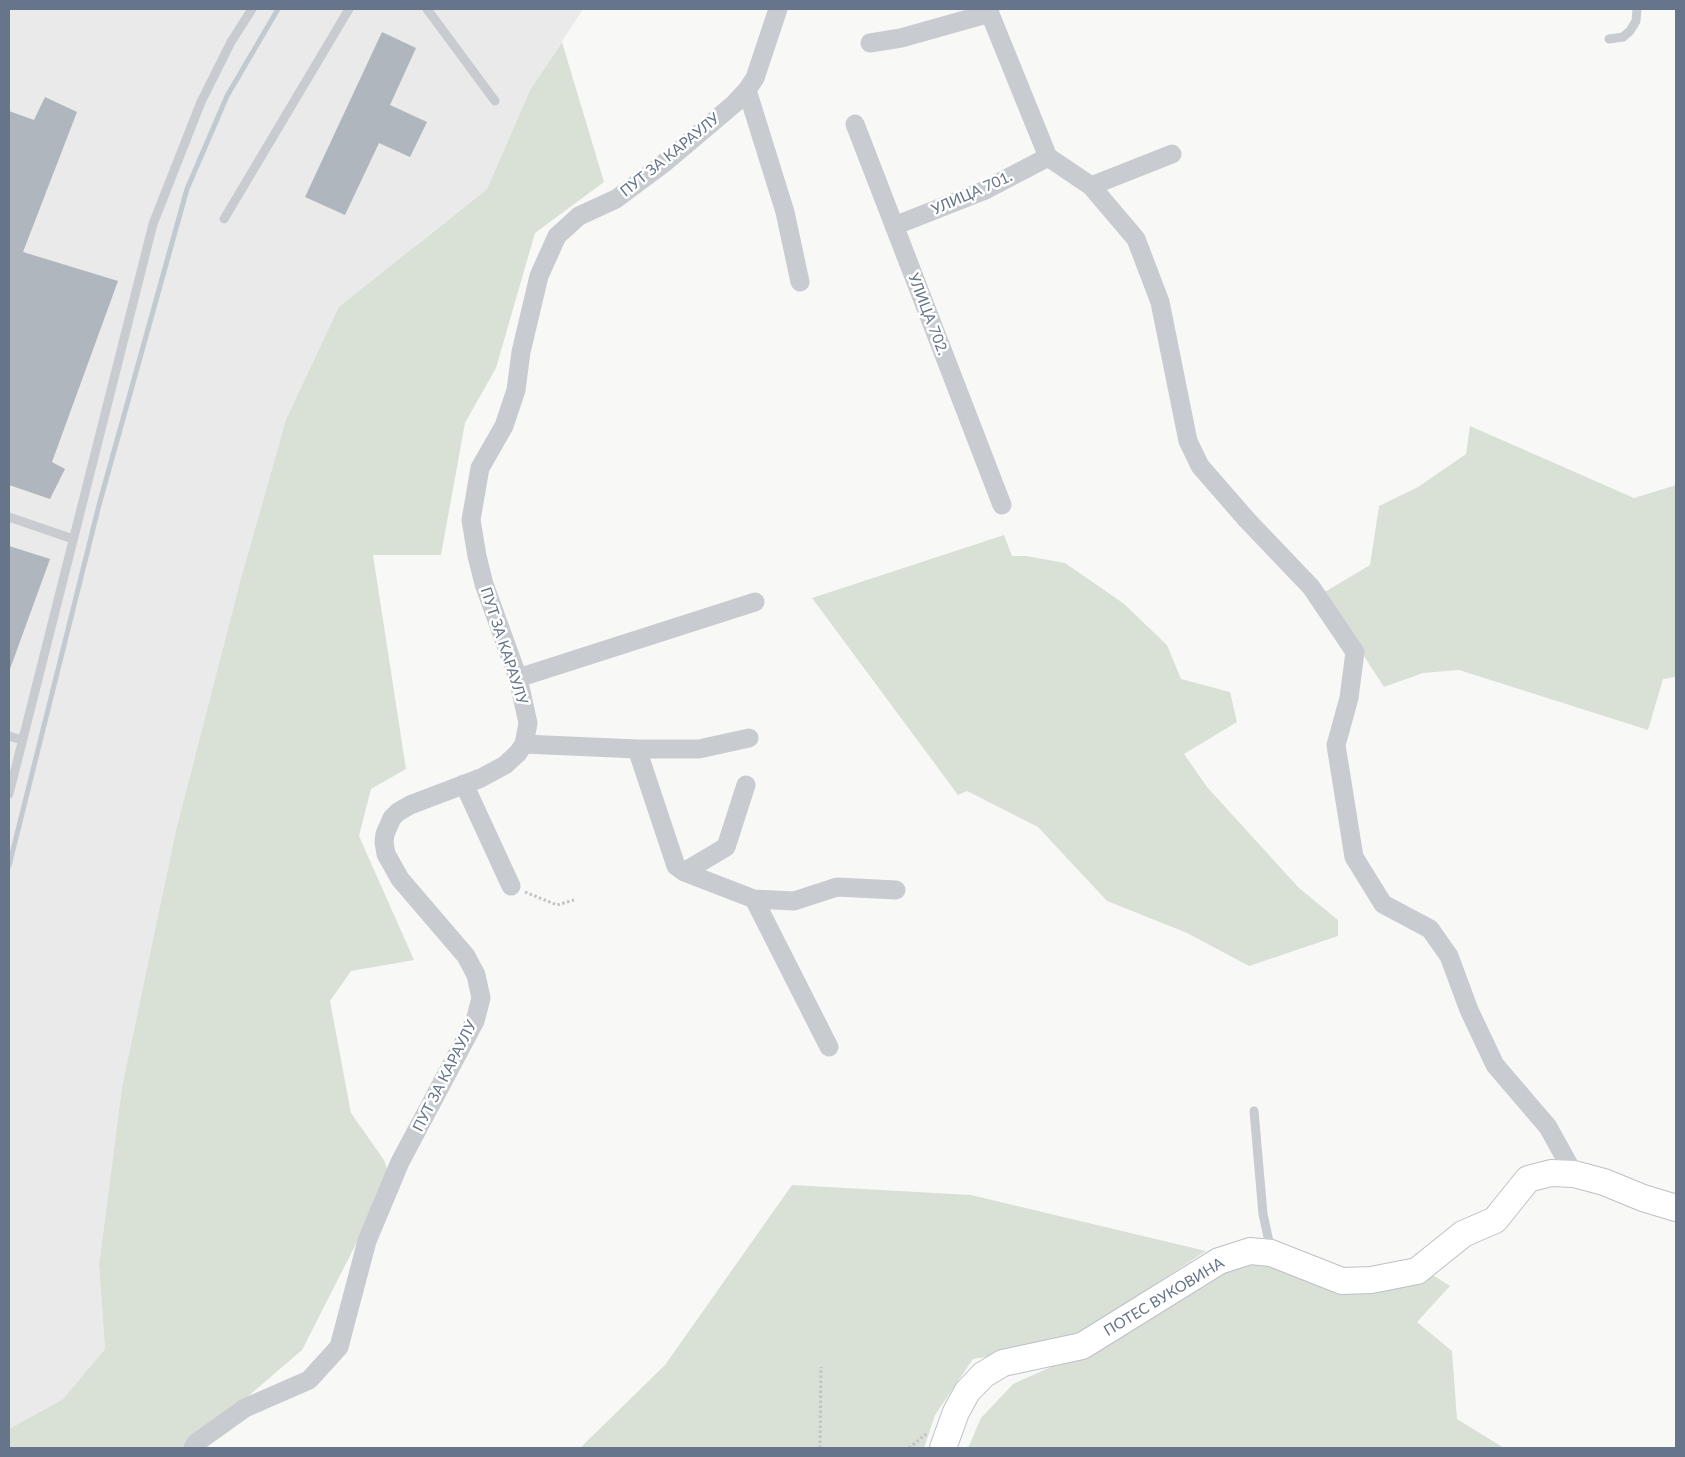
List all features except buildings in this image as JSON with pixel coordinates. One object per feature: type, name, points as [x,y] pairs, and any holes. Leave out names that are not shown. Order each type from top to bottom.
[{"type":"main road","name":"ПОТЕС ВУКОВИНА","points":[[943,1448],[956,1412],[967,1392],[983,1376],[1004,1363],[1082,1346],[1219,1261],[1250,1251],[1271,1253],[1342,1281],[1371,1280],[1417,1271],[1463,1234],[1495,1220],[1528,1179],[1551,1173],[1574,1174],[1604,1182],[1676,1208]]},
{"type":"street","name":"ПУТ ЗА КАРАУЛУ","points":[[194,1448],[196,1443],[245,1408],[309,1380],[339,1347],[367,1241],[374,1224],[400,1162],[475,1021],[481,998],[473,968],[466,956],[400,879],[386,854],[384,842],[385,834],[392,818],[398,812],[505,764],[518,753],[524,744],[528,723],[518,678],[484,584],[477,556],[472,520],[480,468],[504,426],[516,390],[521,352],[539,276],[557,236],[579,216],[616,199],[663,164],[734,104],[747,90],[756,78],[778,9]]},
{"type":"street","points":[[870,43],[901,38],[989,11],[1048,157],[1091,186],[1136,239],[1160,302],[1188,441],[1200,466],[1247,520],[1311,587],[1355,652],[1349,698],[1336,745],[1354,857],[1383,904],[1430,929],[1450,956],[1469,1010],[1495,1065],[1548,1127],[1574,1174]]},
{"type":"street","points":[[747,90],[785,212],[800,282]]},
{"type":"street","name":"УЛИЦА 702.","points":[[855,124],[1002,505]]},
{"type":"street","points":[[1091,186],[1172,154]]},
{"type":"street","name":"УЛИЦА 701.","points":[[894,226],[983,191],[1048,157]]},
{"type":"street","points":[[518,678],[755,602]]},
{"type":"street","points":[[524,744],[637,749],[699,749],[749,738]]},
{"type":"street","points":[[637,749],[676,866],[684,872],[754,899],[794,900],[837,887],[896,890]]},
{"type":"street","points":[[464,784],[511,886]]},
{"type":"street","points":[[684,872],[726,847],[746,785]]},
{"type":"street","points":[[754,899],[829,1047]]},
{"type":"lane","points":[[9,794],[153,224],[201,102],[231,42],[252,9]]},
{"type":"lane","points":[[224,219],[349,9]]},
{"type":"lane","points":[[426,9],[496,101]]},
{"type":"lane","points":[[1609,39],[1623,37],[1630,31],[1636,21],[1637,9]]},
{"type":"lane","points":[[9,517],[72,539]]},
{"type":"lane","points":[[9,736],[22,740]]},
{"type":"lane","points":[[1254,1111],[1263,1214],[1271,1253]]},
{"type":"path","points":[[511,886],[557,905],[574,900]]},
{"type":"path","points":[[820,1448],[821,1367]]},
{"type":"shaded area","points":[[9,9],[583,9],[530,90],[487,189],[416,245],[239,586],[176,830],[122,1087],[99,1265],[105,1349],[63,1399],[9,1429]]},
{"type":"shaded area","points":[[562,42],[604,182],[535,233],[496,368],[465,423],[441,555],[373,555],[406,769],[371,789],[359,836],[414,960],[351,971],[330,1001],[351,1113],[384,1160],[390,1177],[302,1350],[190,1448],[9,1448],[9,1429],[63,1399],[105,1349],[99,1265],[122,1087],[176,830],[239,586],[286,420],[339,307],[487,189],[530,90]]},
{"type":"shaded area","points":[[1470,426],[1634,498],[1676,485],[1676,677],[1663,679],[1648,730],[1459,670],[1423,673],[1384,687],[1323,593],[1370,565],[1379,506],[1418,487],[1466,454]]},
{"type":"shaded area","points":[[1004,535],[1012,556],[1026,556],[1065,563],[1123,603],[1167,645],[1181,679],[1230,692],[1237,722],[1184,754],[1207,787],[1299,888],[1338,920],[1338,936],[1249,966],[1187,933],[1107,901],[1038,827],[967,791],[958,795],[812,598]]},
{"type":"shaded area","points":[[792,1185],[971,1195],[1206,1251],[1105,1317],[1073,1335],[994,1356],[973,1359],[935,1415],[924,1448],[580,1448],[665,1365]]},
{"type":"shaded area","points":[[1244,1250],[1320,1283],[1431,1274],[1450,1286],[1417,1322],[1452,1351],[1457,1419],[1504,1448],[968,1448],[981,1418],[1013,1384],[1100,1345],[1209,1284]]},
{"type":"waterway","points":[[9,866],[99,505],[187,189],[227,96],[278,9]]}]
